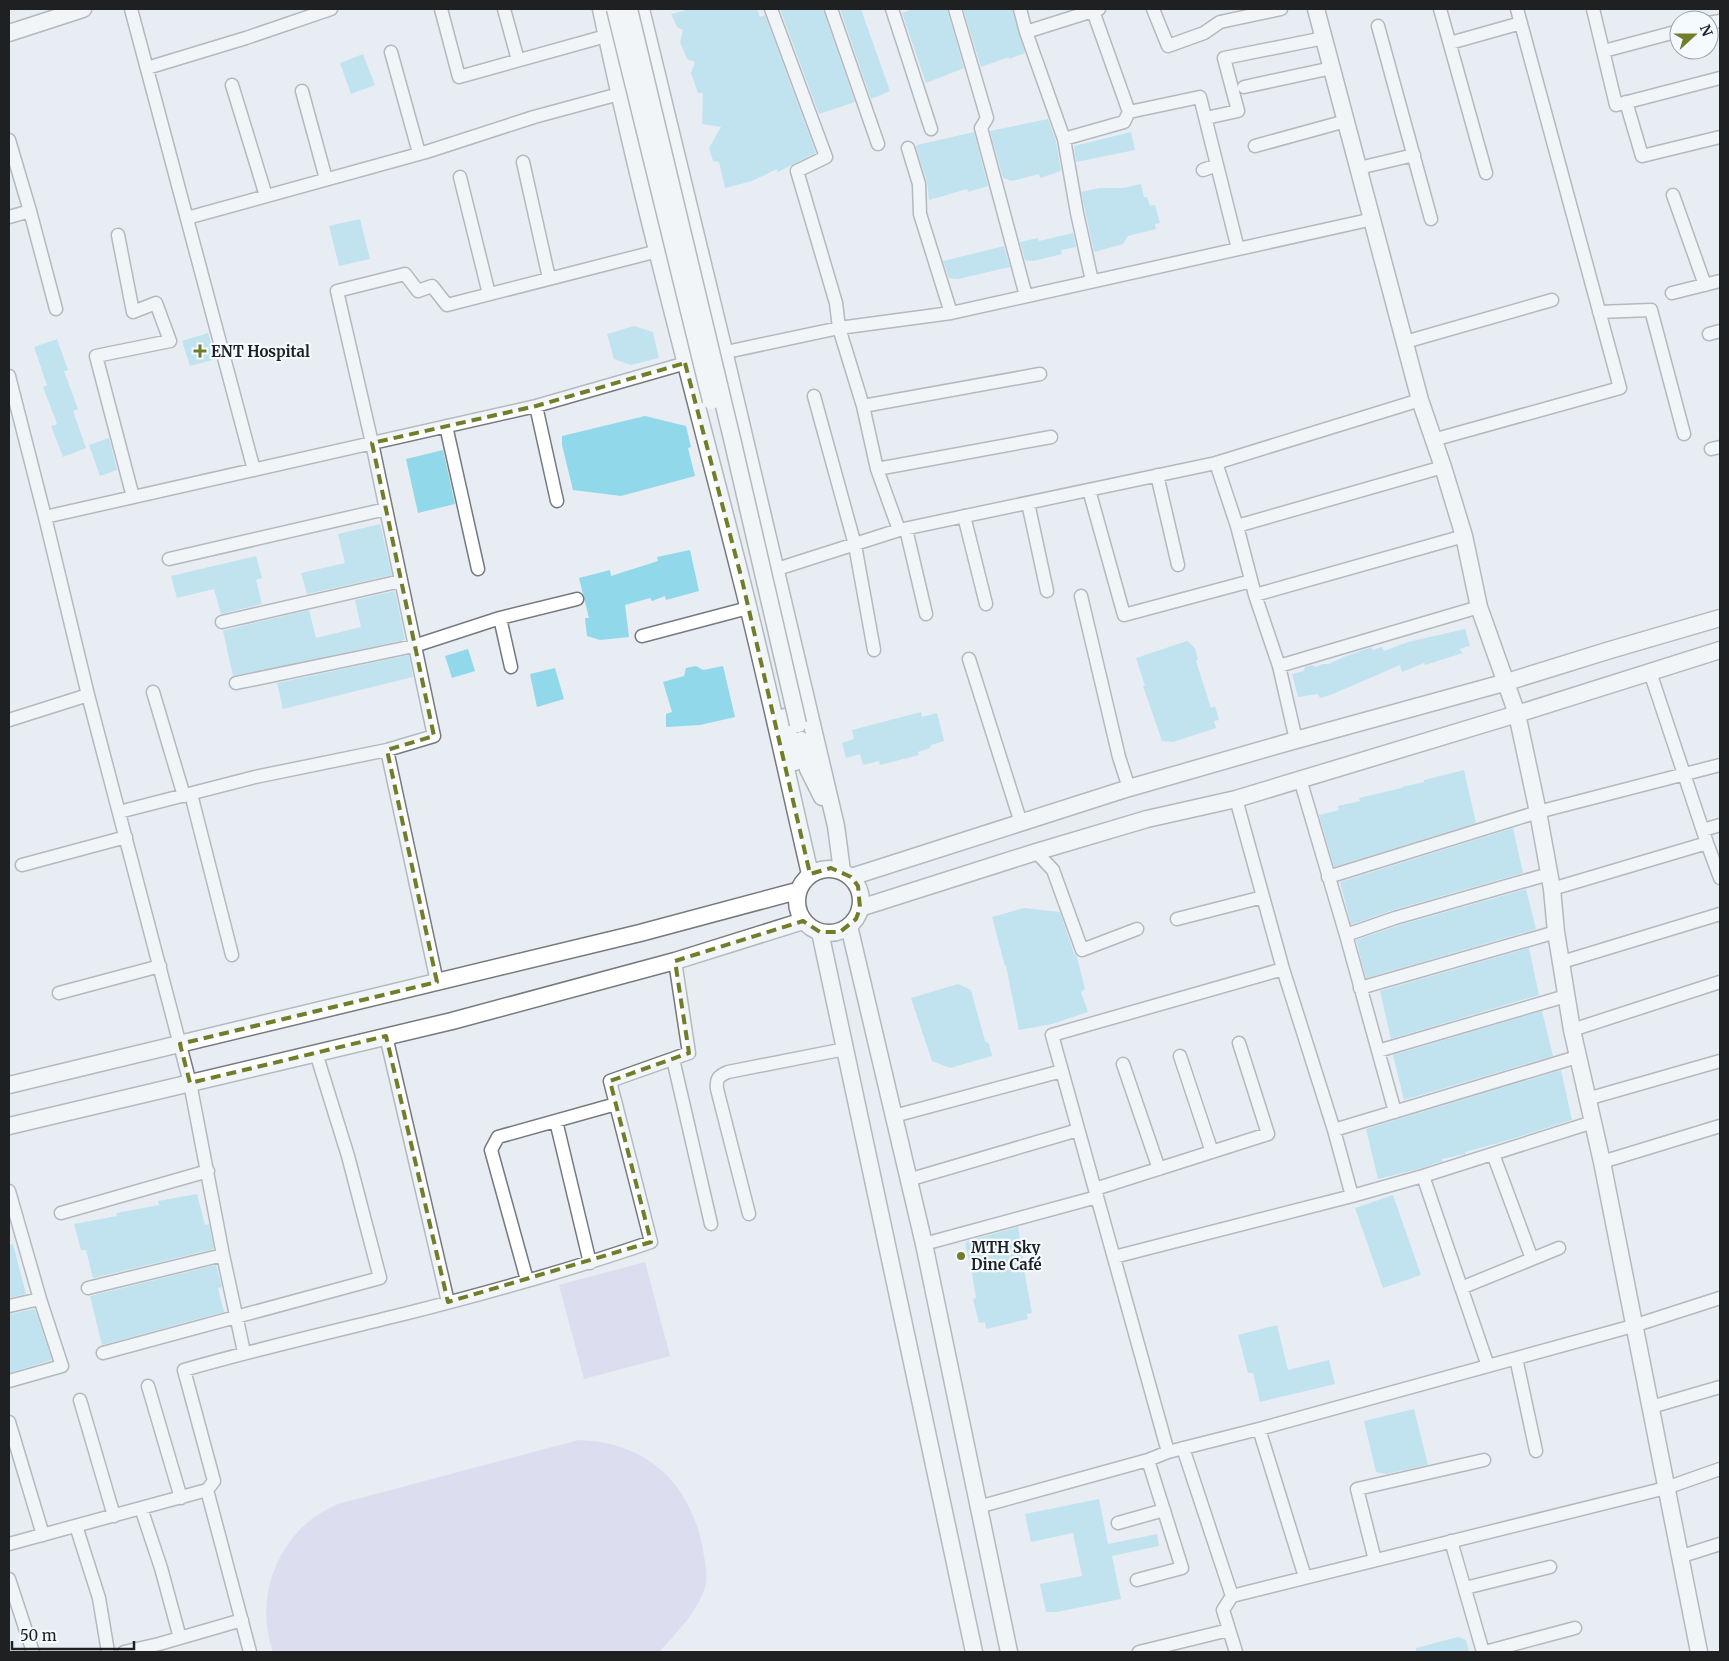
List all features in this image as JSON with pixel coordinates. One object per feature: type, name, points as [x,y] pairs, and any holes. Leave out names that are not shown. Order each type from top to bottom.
[{"type":"street","points":[[9,33],[83,9]]},
{"type":"street","points":[[131,9],[254,470]]},
{"type":"street","points":[[147,68],[246,38],[328,9]]},
{"type":"street","points":[[440,9],[459,77],[606,36]]},
{"type":"street","points":[[504,9],[518,60]]},
{"type":"street","points":[[601,9],[619,94],[748,608],[810,874]]},
{"type":"street","points":[[615,9],[792,720],[808,769],[836,826]]},
{"type":"street","points":[[629,9],[731,434],[792,720],[798,774],[800,834]]},
{"type":"street","points":[[641,9],[724,351],[846,874]]},
{"type":"street","points":[[771,9],[826,157],[797,171],[836,303],[839,328],[863,406],[877,469],[902,529],[926,614]]},
{"type":"street","points":[[831,9],[878,144]]},
{"type":"street","points":[[892,9],[931,129]]},
{"type":"street","points":[[955,9],[986,118],[981,128],[1026,296]]},
{"type":"street","points":[[1020,9],[1026,32],[1064,140],[1092,281]]},
{"type":"street","points":[[1153,9],[1168,46],[1204,33],[1220,22],[1281,9]]},
{"type":"street","points":[[1316,9],[1420,400],[1443,466],[1464,536],[1480,607],[1517,714],[1551,882],[1556,932],[1572,1030],[1602,1162],[1699,1652]]},
{"type":"street","points":[[1440,9],[1486,172]]},
{"type":"street","points":[[1434,440],[1620,388],[1517,9]]},
{"type":"street","points":[[1593,9],[1616,105],[1720,78]]},
{"type":"street","points":[[1026,32],[1096,10],[1129,112],[1124,122],[1064,140]]},
{"type":"street","points":[[1450,43],[1521,23]]},
{"type":"street","points":[[1378,26],[1432,219]]},
{"type":"street","points":[[1604,51],[1669,34]]},
{"type":"street","points":[[1206,118],[1238,111],[1224,58],[1324,38]]},
{"type":"street","points":[[391,52],[419,154]]},
{"type":"street","points":[[1244,87],[1332,68]]},
{"type":"street","points":[[232,85],[266,196]]},
{"type":"street","points":[[302,91],[326,179]]},
{"type":"street","points":[[187,218],[419,154],[534,117],[619,94]]},
{"type":"street","points":[[1129,112],[1200,97],[1238,249]]},
{"type":"street","points":[[1626,102],[1642,156],[1720,137]]},
{"type":"street","points":[[1255,146],[1346,121]]},
{"type":"street","points":[[9,140],[56,309]]},
{"type":"street","points":[[908,148],[920,184],[920,214],[951,313]]},
{"type":"street","points":[[1359,168],[1414,155]]},
{"type":"street","points":[[523,162],[549,278]]},
{"type":"street","points":[[1203,170],[1217,165]]},
{"type":"street","points":[[460,177],[489,294]]},
{"type":"street","points":[[1674,195],[1706,285]]},
{"type":"street","points":[[9,217],[30,211]]},
{"type":"street","points":[[46,517],[536,406],[724,351],[839,328],[951,313],[1373,219]]},
{"type":"street","points":[[118,235],[133,312],[156,303],[170,341],[96,356],[133,497]]},
{"type":"street","points":[[119,812],[255,777],[387,750],[434,736],[372,443],[337,291],[405,274],[418,291],[432,286],[447,305],[658,251]]},
{"type":"street","points":[[1672,293],[1720,281]]},
{"type":"street","points":[[1405,342],[1552,300]]},
{"type":"street","points":[[1599,312],[1651,310],[1684,434]]},
{"type":"street","points":[[863,406],[1040,374]]},
{"type":"street","points":[[9,376],[46,517],[88,695],[190,1083],[244,1352]]},
{"type":"street","points":[[814,396],[855,544],[874,650]]},
{"type":"street","points":[[774,570],[902,529],[1216,463],[1420,400]]},
{"type":"street","points":[[536,406],[557,501]]},
{"type":"street","points":[[446,426],[478,569]]},
{"type":"street","points":[[877,469],[1051,437]]},
{"type":"street","points":[[1216,463],[1237,526],[1255,595],[1279,666],[1296,740]]},
{"type":"street","points":[[1237,526],[1443,466]]},
{"type":"street","points":[[1157,475],[1178,565]]},
{"type":"street","points":[[1089,490],[1124,615],[1251,581]]},
{"type":"street","points":[[1028,503],[1047,591]]},
{"type":"street","points":[[169,559],[386,509]]},
{"type":"street","points":[[964,516],[986,604]]},
{"type":"street","points":[[1255,595],[1464,536]]},
{"type":"street","points":[[222,622],[402,581]]},
{"type":"street","points":[[1081,596],[1119,757],[1129,788]]},
{"type":"street","points":[[236,683],[414,646],[500,618],[577,600]]},
{"type":"street","points":[[1279,666],[1480,607]]},
{"type":"street","points":[[642,636],[748,608]]},
{"type":"street","points":[[500,618],[511,667]]},
{"type":"street","points":[[846,874],[1021,823],[1129,788],[1507,682],[1720,618]]},
{"type":"street","points":[[860,908],[1036,852],[1147,819],[1236,798],[1517,714],[1720,650]]},
{"type":"street","points":[[969,659],[1021,823]]},
{"type":"street","points":[[1650,672],[1720,878]]},
{"type":"street","points":[[153,692],[187,795],[232,956]]},
{"type":"street","points":[[9,720],[88,695]]},
{"type":"street","points":[[387,750],[437,982]]},
{"type":"street","points":[[1328,877],[1538,812],[1720,765]]},
{"type":"street","points":[[1300,779],[1395,1112]]},
{"type":"street","points":[[1236,798],[1283,969],[1334,1130],[1352,1196]]},
{"type":"street","points":[[1703,830],[1720,825]]},
{"type":"street","points":[[22,865],[126,837]]},
{"type":"street","points":[[1346,935],[1395,918],[1707,843]]},
{"type":"street","points":[[1036,852],[1053,870],[1082,950],[1137,929]]},
{"type":"street","points":[[831,868],[846,874],[858,886],[861,897],[856,919],[840,932],[830,934],[810,928],[798,912],[796,902],[797,891],[810,874],[820,869],[831,868]]},
{"type":"street","points":[[9,1085],[640,933],[797,891]]},
{"type":"street","points":[[1177,919],[1263,896]]},
{"type":"street","points":[[1562,962],[1720,914]]},
{"type":"street","points":[[9,1126],[452,1021],[675,961],[803,921]]},
{"type":"street","points":[[849,926],[924,1244],[1009,1652]]},
{"type":"street","points":[[820,932],[974,1652]]},
{"type":"street","points":[[1360,988],[1556,932]]},
{"type":"street","points":[[9,1544],[207,1490],[214,1481],[184,1370],[244,1352],[448,1302],[590,1263],[651,1242],[610,1081],[689,1054],[675,961]]},
{"type":"street","points":[[58,993],[160,966]]},
{"type":"street","points":[[1168,1452],[1052,1035],[1283,969]]},
{"type":"street","points":[[1572,1030],[1720,982]]},
{"type":"street","points":[[1378,1051],[1566,996]]},
{"type":"street","points":[[386,1036],[448,1302]]},
{"type":"street","points":[[924,1244],[1096,1193],[1159,1169],[1268,1134],[1239,1043]]},
{"type":"street","points":[[748,1214],[716,1081],[720,1075],[728,1072],[845,1048]]},
{"type":"street","points":[[103,1353],[236,1315],[380,1278],[348,1156],[316,1053]]},
{"type":"street","points":[[1180,1056],[1212,1152]]},
{"type":"street","points":[[1334,1130],[1578,1057]]},
{"type":"street","points":[[672,1059],[711,1224]]},
{"type":"street","points":[[1587,1099],[1720,1061]]},
{"type":"street","points":[[1123,1064],[1159,1169]]},
{"type":"street","points":[[894,1116],[1062,1071]]},
{"type":"street","points":[[527,1280],[491,1150],[498,1137],[616,1104]]},
{"type":"street","points":[[556,1121],[590,1263]]},
{"type":"street","points":[[1114,1257],[1423,1176],[1593,1122]]},
{"type":"street","points":[[1602,1162],[1720,1126]]},
{"type":"street","points":[[908,1180],[1078,1130]]},
{"type":"street","points":[[1493,1154],[1532,1259]]},
{"type":"street","points":[[61,1213],[208,1171]]},
{"type":"street","points":[[1423,1176],[1488,1366]]},
{"type":"street","points":[[9,1191],[40,1299],[62,1366],[9,1381]]},
{"type":"street","points":[[1462,1288],[1559,1248]]},
{"type":"street","points":[[88,1288],[223,1255]]},
{"type":"street","points":[[978,1507],[1148,1460],[1168,1452],[1260,1429],[1633,1326],[1720,1298]]},
{"type":"street","points":[[9,1306],[40,1299]]},
{"type":"street","points":[[1516,1358],[1536,1451]]},
{"type":"street","points":[[148,1386],[181,1498]]},
{"type":"street","points":[[1651,1407],[1720,1387]]},
{"type":"street","points":[[80,1400],[114,1516]]},
{"type":"street","points":[[9,1422],[43,1535]]},
{"type":"street","points":[[1260,1429],[1305,1577]]},
{"type":"street","points":[[1183,1448],[1232,1596]]},
{"type":"street","points":[[1137,1580],[1182,1568],[1148,1460]]},
{"type":"street","points":[[1375,1560],[1357,1489],[1484,1460]]},
{"type":"street","points":[[1236,1652],[1223,1610],[1232,1596],[1666,1488],[1720,1469]]},
{"type":"street","points":[[207,1490],[250,1652]]},
{"type":"street","points":[[141,1508],[161,1568],[180,1638]]},
{"type":"street","points":[[1118,1523],[1164,1510]]},
{"type":"street","points":[[76,1526],[99,1598],[108,1652]]},
{"type":"street","points":[[1451,1541],[1484,1652],[1575,1628]]},
{"type":"street","points":[[1679,1557],[1720,1544]]},
{"type":"street","points":[[1465,1588],[1550,1567]]},
{"type":"street","points":[[9,1579],[33,1652]]},
{"type":"street","points":[[124,1652],[242,1620]]},
{"type":"street","points":[[1140,1652],[1229,1630]]},
{"type":"highlighted area","points":[[685,363],[742,580],[810,874],[831,868],[851,877],[858,886],[860,908],[856,919],[840,932],[820,932],[803,921],[675,961],[689,1053],[610,1081],[651,1242],[448,1302],[386,1036],[190,1083],[180,1044],[437,982],[387,750],[434,736],[372,443],[536,406]]},
{"type":"shaded area","points":[[645,1262],[670,1356],[584,1379],[559,1285]]},
{"type":"shaded area","points":[[579,1440],[603,1442],[624,1448],[643,1457],[660,1469],[675,1484],[687,1502],[696,1522],[706,1564],[706,1583],[699,1602],[693,1611],[659,1652],[273,1652],[266,1617],[271,1581],[285,1549],[295,1535],[315,1517],[338,1504]]},
{"type":"building","points":[[690,9],[757,9],[760,17],[765,15],[816,153],[778,172],[777,169],[752,181],[725,188],[719,162],[713,161],[709,148],[721,127],[702,124],[703,93],[698,93],[691,73],[695,62],[687,59],[680,42],[683,30],[677,27],[671,14]]},
{"type":"building","points":[[780,9],[823,9],[855,102],[819,114]]},
{"type":"building","points":[[840,9],[861,9],[890,91],[871,99]]},
{"type":"building","points":[[913,9],[947,9],[964,68],[926,83],[902,13]]},
{"type":"building","points":[[963,9],[1012,9],[1025,53],[981,67]]},
{"type":"building","points":[[363,54],[375,85],[351,94],[340,63]]},
{"type":"building","points":[[1048,119],[1056,141],[1061,171],[1040,178],[1039,174],[1012,181],[1003,178],[990,131]]},
{"type":"building","points":[[974,132],[988,186],[968,192],[967,189],[929,200],[927,182],[916,148],[917,145]]},
{"type":"building","points":[[1131,132],[1135,150],[1076,162],[1074,146]]},
{"type":"building","points":[[1141,184],[1144,197],[1147,197],[1150,206],[1155,205],[1160,223],[1155,224],[1156,229],[1128,236],[1123,244],[1094,252],[1081,192],[1100,188],[1123,188]]},
{"type":"building","points":[[360,219],[370,259],[339,266],[329,226]]},
{"type":"building","points":[[1073,233],[1076,247],[1061,250],[1062,254],[1033,261],[1025,260],[1020,242],[1038,238],[1039,241]]},
{"type":"building","points":[[1004,246],[1010,267],[958,279],[949,278],[943,261]]},
{"type":"building","points":[[634,326],[653,332],[659,358],[631,365],[614,359],[607,334]]},
{"type":"building","points":[[208,333],[216,359],[190,366],[182,341]]},
{"type":"building","points":[[57,339],[68,370],[64,371],[78,409],[73,411],[86,448],[63,457],[51,426],[57,424],[43,387],[47,385],[34,347]]},
{"type":"building","points":[[645,416],[686,426],[691,447],[688,448],[695,476],[621,496],[573,490],[562,445],[562,436]]},
{"type":"building","points":[[109,438],[117,470],[100,476],[89,445]]},
{"type":"building","points":[[443,450],[455,504],[418,513],[406,459]]},
{"type":"building","points":[[380,524],[392,575],[307,594],[301,573],[345,563],[338,534]]},
{"type":"building","points":[[690,550],[699,591],[666,600],[665,596],[652,601],[650,598],[625,605],[629,637],[600,640],[587,636],[585,618],[589,618],[579,578],[610,570],[611,576],[658,561],[657,557]]},
{"type":"building","points":[[256,556],[262,578],[256,580],[262,604],[221,614],[214,589],[177,598],[171,576]]},
{"type":"building","points":[[395,591],[405,640],[233,676],[223,631],[309,610],[316,638],[361,627],[355,600]]},
{"type":"building","points":[[1465,629],[1470,646],[1459,649],[1463,653],[1425,665],[1424,663],[1402,672],[1400,665],[1320,698],[1318,694],[1298,697],[1292,674],[1304,671],[1305,667],[1329,664],[1372,647],[1373,650],[1382,647],[1384,651],[1408,642]]},
{"type":"building","points":[[1187,641],[1195,648],[1198,660],[1196,661],[1211,708],[1215,706],[1219,720],[1214,721],[1216,728],[1173,742],[1162,741],[1143,686],[1145,686],[1136,658]]},
{"type":"building","points":[[468,649],[475,671],[452,678],[445,656]]},
{"type":"building","points":[[409,655],[413,677],[283,709],[277,683]]},
{"type":"building","points":[[696,666],[703,670],[723,666],[735,717],[700,725],[666,727],[666,714],[672,712],[663,682],[684,676],[686,668]]},
{"type":"building","points":[[555,668],[564,699],[537,707],[530,674]]},
{"type":"building","points":[[921,712],[922,717],[937,713],[944,741],[918,752],[919,755],[880,765],[879,761],[863,765],[860,754],[846,758],[842,743],[854,739],[852,730]]},
{"type":"building","points":[[1464,770],[1476,823],[1334,867],[1319,815],[1339,810],[1338,806],[1360,801],[1359,798]]},
{"type":"building","points":[[1513,828],[1523,873],[1393,910],[1351,925],[1340,882]]},
{"type":"building","points":[[1526,889],[1536,929],[1366,978],[1356,940],[1397,926]]},
{"type":"building","points":[[1024,908],[1060,912],[1077,957],[1085,989],[1081,992],[1088,1012],[1052,1024],[1019,1030],[1006,966],[992,917]]},
{"type":"building","points":[[1529,948],[1539,995],[1391,1039],[1380,991]]},
{"type":"building","points":[[958,984],[971,990],[985,1041],[989,1044],[992,1056],[950,1068],[932,1061],[911,998]]},
{"type":"building","points":[[1542,1011],[1553,1056],[1404,1100],[1393,1055]]},
{"type":"building","points":[[1561,1070],[1572,1120],[1465,1152],[1465,1154],[1442,1159],[1443,1161],[1422,1168],[1378,1179],[1366,1129]]},
{"type":"building","points":[[197,1194],[205,1225],[209,1224],[214,1249],[93,1278],[86,1250],[81,1250],[74,1224],[117,1216],[116,1213],[159,1205],[158,1201]]},
{"type":"building","points":[[1393,1195],[1421,1275],[1383,1288],[1355,1208]]},
{"type":"building","points":[[1018,1227],[1032,1313],[1027,1314],[1028,1319],[986,1329],[985,1322],[979,1323],[973,1299],[976,1298],[965,1244],[967,1241]]},
{"type":"building","points":[[13,1244],[26,1294],[9,1298],[9,1245]]},
{"type":"building","points":[[216,1265],[222,1287],[218,1288],[224,1312],[102,1345],[90,1296]]},
{"type":"building","points":[[35,1309],[52,1360],[9,1373],[9,1314]]},
{"type":"building","points":[[1277,1325],[1288,1370],[1329,1360],[1335,1384],[1260,1402],[1253,1373],[1248,1373],[1238,1335]]},
{"type":"building","points":[[1414,1409],[1428,1465],[1386,1474],[1376,1472],[1364,1421]]},
{"type":"building","points":[[1099,1499],[1108,1544],[1157,1534],[1159,1546],[1112,1556],[1121,1599],[1057,1612],[1046,1612],[1040,1584],[1082,1576],[1073,1533],[1031,1542],[1025,1514]]},
{"type":"building","points":[[1458,1637],[1466,1640],[1469,1652],[1416,1652],[1416,1648]]},
{"type":"place","name":"ENT Hospital","points":[[200,351]]},
{"type":"place","name":"MTH Sky Dine Café","points":[[961,1256]]}]
